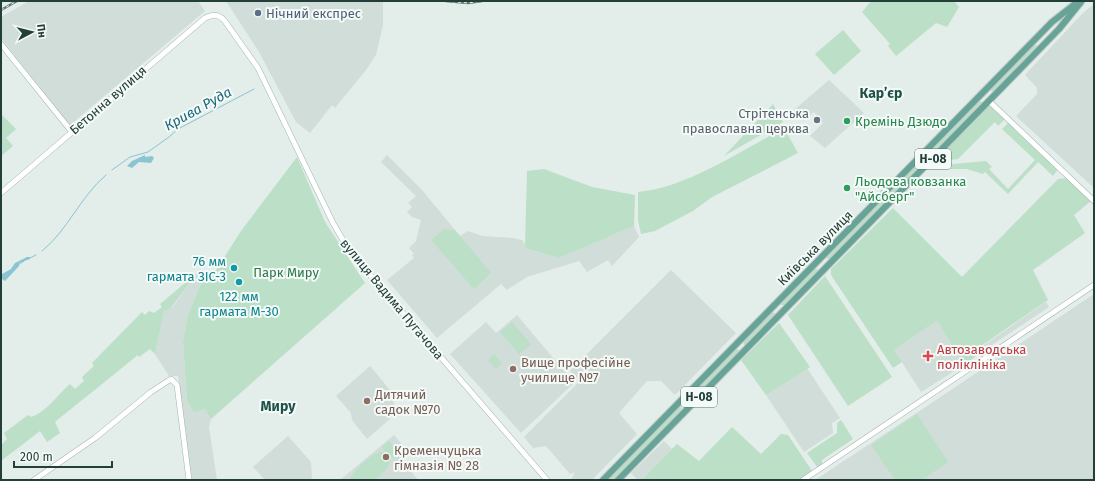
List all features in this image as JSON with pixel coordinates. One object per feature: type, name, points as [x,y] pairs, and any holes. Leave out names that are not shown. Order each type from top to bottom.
[{"type":"main road","name":"Київська вулиця","points":[[603,480],[1052,22],[1079,1]]},
{"type":"main road","name":"Київська вулиця","points":[[618,480],[1060,29],[1082,1]]},
{"type":"main road","points":[[982,94],[989,101]]},
{"type":"main road","points":[[915,162],[922,169]]},
{"type":"main road","points":[[816,263],[824,270]]},
{"type":"main road","points":[[773,307],[780,314]]},
{"type":"main road","points":[[737,344],[744,352]]},
{"type":"main road","points":[[680,402],[688,409]]},
{"type":"street","name":"Бетонна вулиця","points":[[1,193],[205,18],[210,15],[218,15]]},
{"type":"street","name":"вулиця Вадима Пугачова","points":[[218,15],[224,20],[258,68],[333,223],[350,252],[547,480]]},
{"type":"street","points":[[1,44],[72,132]]},
{"type":"street","points":[[989,101],[1094,201]]},
{"type":"street","points":[[803,480],[1094,285]]},
{"type":"street","points":[[34,480],[95,438],[161,385],[168,380],[173,379],[177,385],[189,480]]},
{"type":"shaded area","points":[[29,1],[198,1],[205,11],[70,125],[1,38],[1,17]]},
{"type":"shaded area","points":[[226,1],[383,1],[383,25],[376,55],[366,70],[335,108],[332,105],[310,133],[296,122],[259,52]]},
{"type":"shaded area","points":[[1094,4],[1094,188],[1016,116],[1037,94],[1037,88],[1025,75],[1082,14]]},
{"type":"shaded area","points":[[829,80],[864,113],[825,148],[810,136],[823,123],[814,112],[803,121],[794,110]]},
{"type":"shaded area","points":[[387,155],[422,190],[460,236],[468,231],[483,236],[522,240],[528,249],[559,258],[634,226],[639,237],[612,266],[608,260],[587,272],[579,261],[527,277],[507,290],[501,284],[437,338],[387,280],[414,258],[412,255],[414,254],[409,248],[416,241],[421,220],[412,217],[407,212],[412,207],[408,203],[416,196],[381,162]]},
{"type":"shaded area","points":[[671,270],[736,333],[675,395],[661,381],[647,381],[619,413],[637,434],[592,480],[571,480],[575,472],[570,474],[546,446],[533,448],[524,437],[580,381],[570,371]]},
{"type":"shaded area","points":[[197,273],[204,277],[188,314],[183,341],[187,401],[205,409],[211,419],[209,427],[217,480],[192,480],[178,376],[169,376],[155,354],[164,310],[172,308]]},
{"type":"shaded area","points":[[1094,294],[1094,480],[815,480],[918,412]]},
{"type":"shaded area","points":[[1046,302],[1049,307],[983,351],[981,347]]},
{"type":"shaded area","name":"Вище професійне училище №7","points":[[517,315],[574,383],[521,433],[450,354],[486,322],[496,333]]},
{"type":"shaded area","name":"Автозаводська поліклініка","points":[[937,319],[964,365],[921,392],[894,350]]},
{"type":"shaded area","name":"Дитячий садок №70","points":[[370,366],[390,390],[395,407],[390,411],[390,419],[367,439],[352,420],[351,413],[336,396]]},
{"type":"shaded area","points":[[807,368],[840,418],[832,423],[833,433],[804,452],[766,395]]},
{"type":"shaded area","name":"Кременчуцька гімназія № 28","points":[[394,435],[410,454],[402,460],[418,480],[340,480]]},
{"type":"shaded area","points":[[288,436],[311,462],[312,478],[310,480],[265,480],[253,467]]},
{"type":"shaded area","points":[[664,441],[672,449],[641,480],[638,480],[631,473]]},
{"type":"green space","points":[[871,1],[954,1],[959,7],[947,27],[936,23],[896,56],[888,46],[890,44],[862,12]]},
{"type":"green space","points":[[843,30],[861,51],[834,75],[815,54]]},
{"type":"green space","points":[[1034,43],[1038,47],[994,91],[991,91],[990,89]]},
{"type":"green space","points":[[978,101],[982,102],[983,104],[924,163],[920,162],[921,160]]},
{"type":"green space","points":[[773,104],[783,122],[724,156]]},
{"type":"green space","points":[[989,106],[1005,119],[998,126],[995,122],[958,159],[941,161],[940,156]]},
{"type":"green space","points":[[1,114],[16,129],[6,138],[13,146],[1,156]]},
{"type":"green space","points":[[1009,122],[1058,169],[1053,176],[1038,162],[1008,194],[985,172],[983,174],[967,169],[930,169],[932,166],[986,161],[992,167],[989,169],[1008,189],[1035,160],[1002,129]]},
{"type":"green space","points":[[784,128],[798,153],[712,197],[693,211],[655,231],[641,234],[638,220],[638,192],[674,184],[694,176]]},
{"type":"green space","name":"Парк Миру","points":[[297,157],[325,222],[365,283],[211,419],[205,409],[194,412],[187,401],[183,341],[188,314],[204,277],[206,276],[211,278],[241,231]]},
{"type":"green space","points":[[915,166],[918,169],[830,259],[826,258],[826,255]]},
{"type":"green space","points":[[544,169],[592,187],[635,195],[634,226],[559,258],[528,249],[525,246],[527,171]]},
{"type":"green space","points":[[1067,178],[1091,201],[1074,215],[1085,233],[1033,270],[1048,300],[981,346],[983,351],[964,365],[937,320],[894,350],[902,362],[893,368],[831,275],[831,269],[893,208],[962,277],[1058,179]]},
{"type":"green space","points":[[444,229],[455,230],[491,273],[474,289],[431,240]]},
{"type":"green space","points":[[813,268],[817,269],[818,272],[785,305],[781,305],[781,302]]},
{"type":"green space","points":[[197,273],[171,308],[164,311],[155,354],[150,349],[139,357],[138,355],[61,417],[55,422],[60,433],[47,442],[40,431],[1,461],[1,445],[7,439],[4,433],[28,415],[31,417],[37,415],[52,403],[70,384],[75,389],[84,381],[82,377],[94,366],[92,363],[142,312],[145,315],[149,311],[154,313],[162,307],[160,304]]},
{"type":"green space","points":[[825,276],[892,377],[848,406],[788,315]]},
{"type":"green space","points":[[771,312],[775,313],[775,317],[747,345],[744,345],[743,341]]},
{"type":"green space","points":[[512,322],[531,344],[519,354],[500,332]]},
{"type":"green space","points":[[779,323],[810,367],[766,395],[741,360]]},
{"type":"green space","points":[[735,349],[739,350],[740,352],[689,403],[686,403],[685,400]]},
{"type":"green space","points":[[494,354],[502,363],[496,369],[488,360]]},
{"type":"green space","points":[[680,406],[682,410],[614,480],[606,480]]},
{"type":"green space","points":[[917,414],[948,462],[922,480],[895,480],[871,445]]},
{"type":"green space","points":[[841,420],[853,439],[822,460],[822,465],[818,468],[807,453],[837,433],[837,423]]},
{"type":"green space","points":[[732,427],[761,454],[781,434],[788,435],[812,471],[799,480],[641,480],[677,444],[699,461]]},
{"type":"green space","points":[[389,441],[399,453],[392,458],[389,455],[390,459],[388,466],[380,476],[373,480],[350,480],[358,468],[372,456],[381,452],[388,455],[382,447]]},
{"type":"water","points":[[145,155],[145,157],[152,156],[154,158],[151,163],[139,162],[132,168],[127,166],[132,161]]},
{"type":"water","points":[[30,257],[30,259],[19,263],[19,266],[5,281],[2,279],[2,274],[11,269],[15,263]]},
{"type":"waterway","name":"Крива Руда","points":[[112,170],[130,157],[148,152],[178,129],[254,89]]},
{"type":"waterway","name":"Крива Руда","points":[[42,251],[51,243],[89,193],[106,175]]},
{"type":"waterway","name":"Крива Руда","points":[[30,258],[36,255]]},
{"type":"waterway","name":"Крива Руда","points":[[18,265],[24,261]]},
{"type":"railway","points":[[1,10],[17,1]]},
{"type":"railway","points":[[446,1],[468,3],[482,1]]},
{"type":"place","name":"Нічний експрес","points":[[258,13]]},
{"type":"place","name":"Стрітенська православна церква","points":[[817,120]]},
{"type":"place","name":"Кремінь Дзюдо","points":[[847,121]]},
{"type":"place","name":"Льодова ковзанка \"Айсберг\"","points":[[847,188]]},
{"type":"place","name":"76 мм гармата ЗІС-3","points":[[234,268]]},
{"type":"place","name":"122 мм гармата М-30","points":[[239,282]]},
{"type":"place","name":"Автозаводська поліклініка","points":[[928,356]]},
{"type":"place","name":"Вище професійне училище №7","points":[[513,369]]},
{"type":"place","name":"Дитячий садок №70","points":[[367,401]]},
{"type":"place","name":"Кременчуцька гімназія № 28","points":[[386,457]]},
{"type":"district","name":"Кар’єр","points":[[881,93]]},
{"type":"district","name":"Миру","points":[[278,406]]}]
